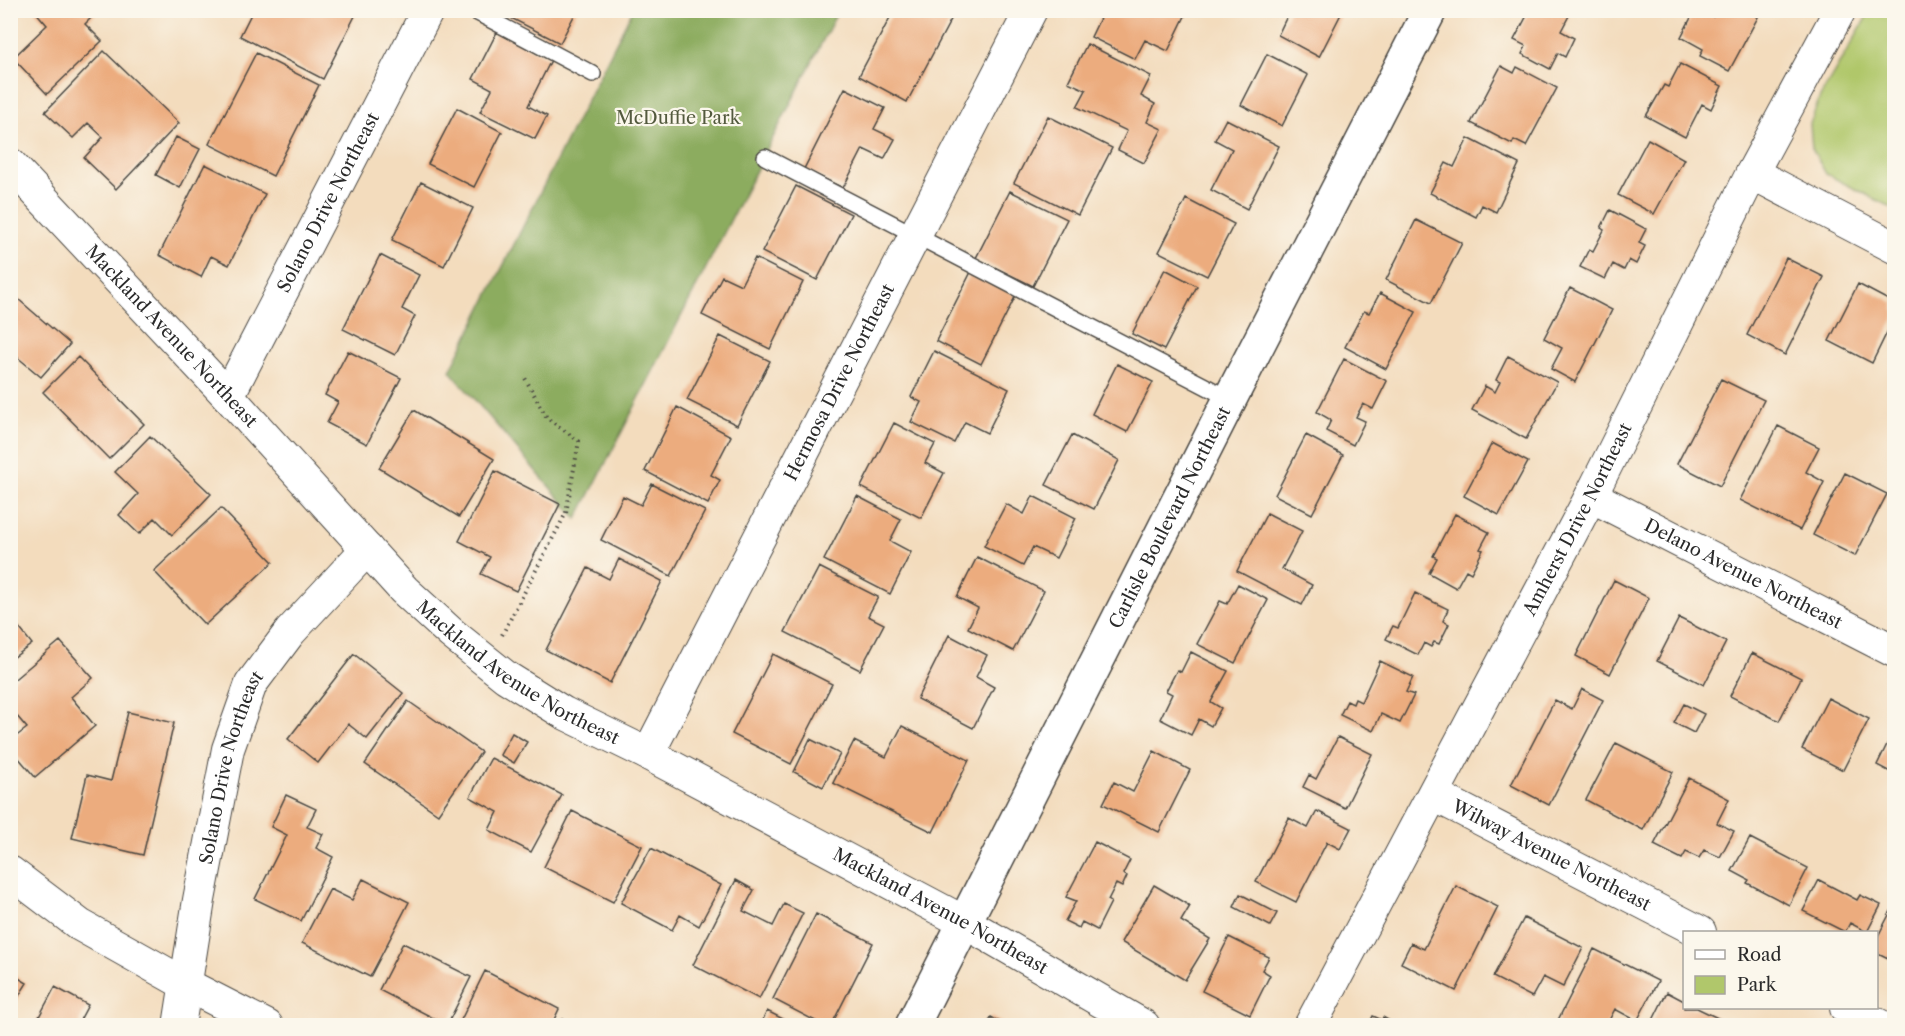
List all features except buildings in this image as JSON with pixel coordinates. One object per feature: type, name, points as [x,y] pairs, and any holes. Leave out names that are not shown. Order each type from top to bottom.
[{"type":"main road","name":"Carlisle Boulevard Northeast","points":[[912,1026],[1430,10]]},
{"type":"street","name":"Solano Drive Northeast","points":[[228,396],[428,10]]},
{"type":"street","name":"Hermosa Drive Northeast","points":[[648,754],[1031,10]]},
{"type":"street","name":"Amherst Drive Northeast","points":[[1310,1026],[1591,496],[1752,173],[1840,10]]},
{"type":"street","name":"Mackland Avenue Northeast","points":[[10,164],[228,396],[404,590],[451,633],[506,677],[564,714],[648,754],[964,922],[1144,1026]]},
{"type":"street","points":[[1752,173],[1894,248]]},
{"type":"street","name":"Delano Avenue Northeast","points":[[1591,496],[1894,651]]},
{"type":"street","name":"Solano Drive Northeast","points":[[179,1026],[199,900],[228,749],[251,684],[290,632],[367,549]]},
{"type":"street","name":"Wilway Avenue Northeast","points":[[1434,795],[1696,931]]},
{"type":"street","points":[[10,872],[80,925],[187,985],[267,1026]]},
{"type":"street","points":[[1848,1009],[1881,1026]]},
{"type":"lane","points":[[472,10],[593,74]]},
{"type":"lane","points":[[765,157],[1230,399]]},
{"type":"path","points":[[501,636],[566,513],[579,441],[547,418],[525,378]]},
{"type":"green space","name":"McDuffie Park","points":[[632,11],[838,11],[577,519],[450,371]]},
{"type":"green space","points":[[1870,11],[1894,11],[1894,209],[1826,174],[1812,148],[1810,124],[1820,97]]}]
